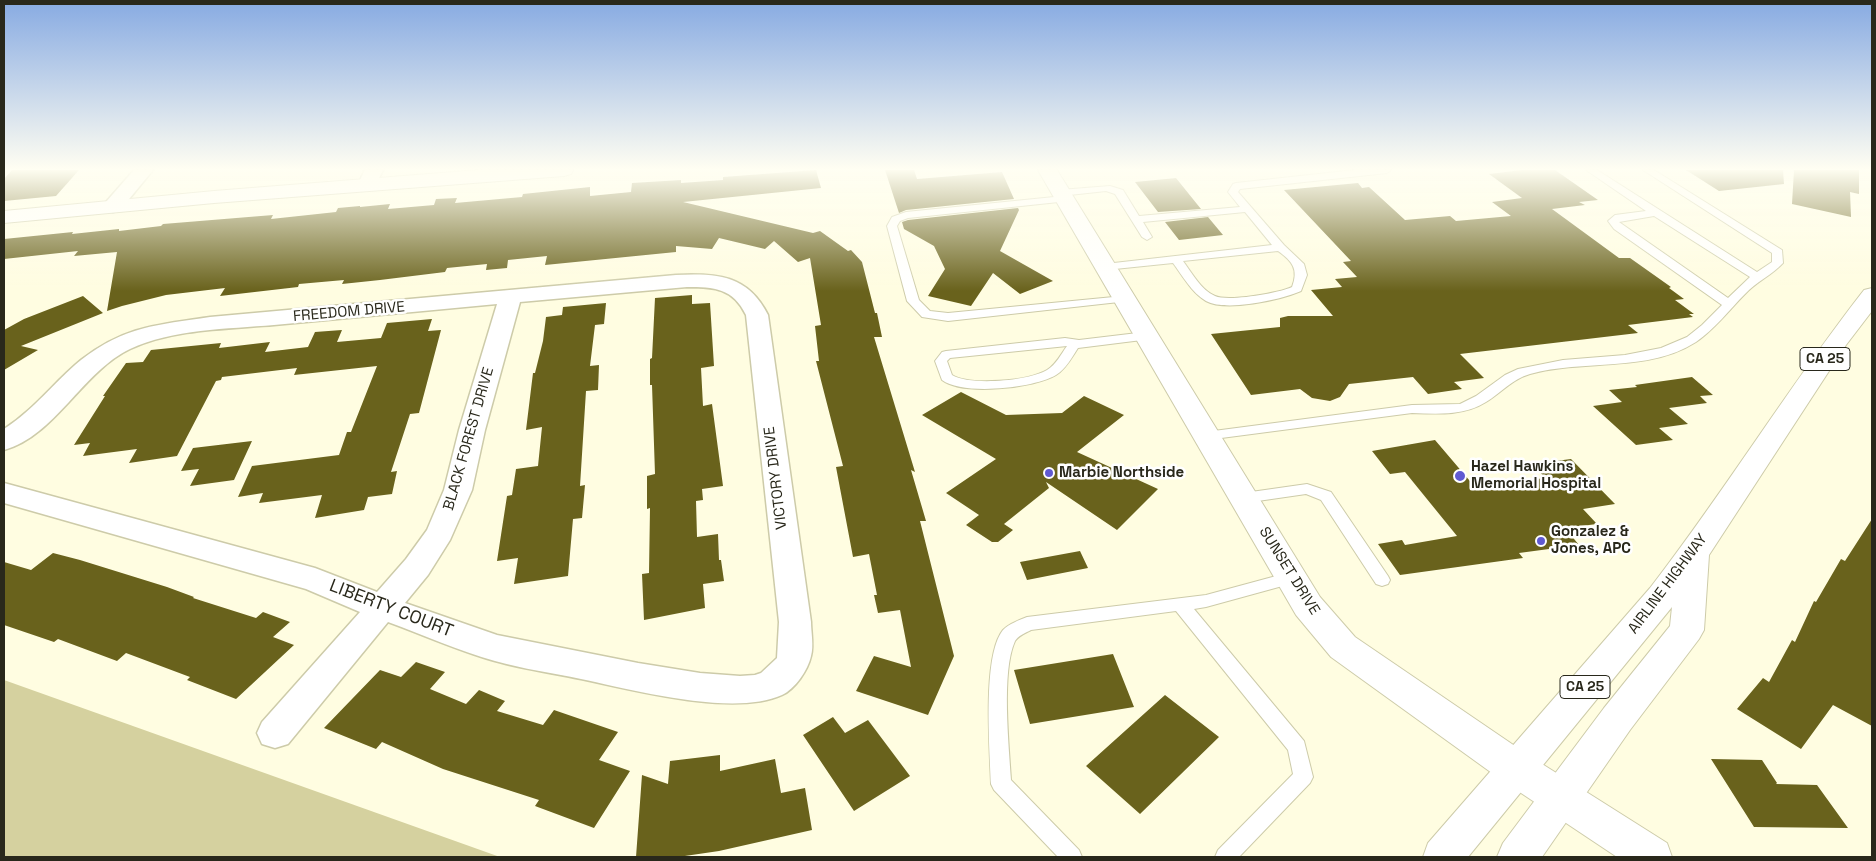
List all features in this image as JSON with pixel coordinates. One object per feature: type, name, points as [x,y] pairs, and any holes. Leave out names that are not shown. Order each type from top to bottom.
[{"type":"street","points":[[4,218],[74,210]]},
{"type":"street","name":"SUNSET DRIVE","points":[[1071,210],[1308,606],[1343,647],[1517,769],[1652,857]]},
{"type":"street","name":"FREEDOM DRIVE","points":[[4,441],[32,423],[89,366],[118,345],[147,333],[210,324],[683,281],[731,287]]},
{"type":"street","name":"VICTORY DRIVE","points":[[731,287],[748,298],[757,315],[795,622],[794,656],[789,668],[781,677]]},
{"type":"street","name":"AIRLINE HIGHWAY","points":[[1444,857],[1655,607],[1693,555],[1836,342],[1872,295]]},
{"type":"street","name":"BLACK FOREST DRIVE","points":[[275,733],[381,607],[418,567],[440,533],[458,490],[472,430],[510,297]]},
{"type":"street","name":"LIBERTY COURT","points":[[4,493],[315,580],[381,607],[496,648],[638,677],[700,687],[740,690],[755,689],[772,684],[781,677]]},
{"type":"street","points":[[1518,857],[1617,718],[1687,630],[1693,555]]},
{"type":"lane","points":[[933,210],[906,215],[896,219],[892,226],[913,301],[926,314],[948,317],[1124,299]]},
{"type":"lane","points":[[1130,210],[1147,237]]},
{"type":"lane","points":[[1136,219],[1234,210]]},
{"type":"lane","points":[[1176,259],[1201,292],[1210,299],[1225,302],[1283,295],[1298,289],[1302,278],[1302,269],[1248,210]]},
{"type":"lane","points":[[1652,210],[1758,277]]},
{"type":"lane","points":[[1206,436],[1412,410],[1446,410],[1475,403],[1504,381],[1523,372],[1563,363],[1637,356],[1666,351],[1684,344],[1701,332],[1728,304],[1777,263],[1778,252],[1712,210]]},
{"type":"lane","points":[[1656,213],[1619,217],[1613,221],[1618,227],[1728,304]]},
{"type":"lane","points":[[1105,266],[1280,247]]},
{"type":"lane","points":[[1075,343],[1052,372],[1033,380],[1012,383],[957,383],[947,378],[942,369],[941,361],[946,355],[1065,342],[1075,343],[1146,336]]},
{"type":"lane","points":[[1244,498],[1307,489],[1326,496],[1382,580]]},
{"type":"lane","points":[[1072,857],[1001,784],[999,707],[1002,655],[1009,635],[1027,624],[1206,601],[1292,578]]},
{"type":"lane","points":[[1180,604],[1269,715],[1298,747],[1303,777],[1225,857]]},
{"type":"shaded area","points":[[4,680],[500,857],[4,857]]},
{"type":"building","points":[[337,210],[717,210],[813,233],[820,231],[848,251],[851,250],[862,262],[875,313],[877,313],[882,337],[874,337],[915,472],[911,470],[926,521],[920,521],[954,656],[928,715],[856,691],[874,656],[911,667],[900,610],[878,613],[874,595],[877,595],[869,554],[853,557],[836,467],[843,466],[816,361],[819,361],[815,326],[821,325],[810,258],[798,262],[774,241],[765,249],[719,238],[712,249],[676,246],[676,252],[545,265],[547,256],[508,260],[507,268],[486,270],[487,264],[447,268],[445,272],[380,280],[342,284],[344,280],[299,284],[298,287],[220,296],[225,288],[166,295],[107,311],[117,252],[74,256],[78,251],[4,259],[4,239],[73,232],[72,234],[119,229],[119,231],[161,226],[163,224],[273,215],[271,219],[336,212]]},
{"type":"building","points":[[998,210],[1019,210],[1000,251],[1053,281],[1020,294],[993,273],[971,306],[928,296],[945,269],[934,246],[904,229],[902,222]]},
{"type":"building","points":[[1157,210],[1184,210],[1158,212]]},
{"type":"building","points":[[1303,210],[1394,210],[1405,220],[1450,216],[1456,221],[1511,216],[1503,210],[1554,210],[1619,258],[1630,258],[1671,287],[1669,288],[1684,299],[1675,300],[1694,314],[1689,314],[1693,317],[1628,325],[1638,333],[1460,354],[1484,378],[1454,382],[1462,389],[1428,394],[1413,377],[1349,384],[1340,397],[1330,401],[1312,398],[1300,389],[1251,395],[1211,334],[1280,327],[1280,318],[1288,316],[1333,316],[1311,290],[1342,287],[1335,279],[1357,277],[1343,262],[1351,261]]},
{"type":"building","points":[[1820,210],[1851,210],[1851,217]]},
{"type":"building","points":[[1208,217],[1223,235],[1179,240],[1165,222]]},
{"type":"building","points":[[692,295],[692,304],[710,303],[714,366],[701,368],[703,406],[712,404],[723,486],[702,489],[703,500],[696,501],[697,537],[718,534],[719,560],[721,560],[724,581],[703,584],[705,608],[644,620],[642,574],[649,573],[650,508],[647,509],[647,476],[655,474],[650,359],[652,358],[655,298]]},
{"type":"building","points":[[83,296],[103,313],[21,346],[38,350],[4,370],[4,330],[24,319]]},
{"type":"building","points":[[606,303],[604,324],[595,325],[590,366],[599,365],[598,390],[586,391],[580,486],[585,485],[582,518],[573,519],[568,576],[514,584],[518,558],[497,561],[507,496],[512,495],[516,469],[538,466],[542,427],[526,430],[533,373],[535,373],[543,341],[546,317],[562,315],[563,307]]},
{"type":"building","points":[[432,319],[428,331],[441,330],[419,413],[410,414],[391,472],[397,471],[392,494],[368,497],[364,510],[315,518],[322,495],[259,503],[263,493],[238,497],[252,466],[339,455],[347,432],[351,432],[377,366],[294,375],[297,368],[222,377],[221,380],[216,381],[177,456],[129,463],[137,449],[83,456],[90,443],[74,445],[105,396],[103,396],[126,363],[143,362],[151,350],[221,343],[219,348],[270,342],[265,352],[308,347],[315,332],[342,330],[337,342],[381,338],[387,323]]},
{"type":"building","points":[[1692,377],[1713,395],[1700,396],[1707,403],[1669,408],[1688,424],[1659,428],[1673,440],[1636,445],[1593,406],[1622,402],[1609,390]]},
{"type":"building","name":"Marbie Northside","points":[[961,392],[1006,415],[1062,413],[1084,396],[1124,415],[1077,452],[1158,489],[1117,530],[1046,482],[1049,488],[1004,524],[1013,530],[998,542],[992,542],[966,525],[979,515],[946,493],[996,459],[922,415]]},
{"type":"building","points":[[1435,440],[1475,487],[1545,478],[1533,464],[1571,459],[1615,504],[1583,509],[1597,524],[1565,528],[1579,545],[1519,553],[1523,558],[1400,575],[1378,544],[1402,540],[1405,545],[1457,536],[1405,472],[1390,474],[1372,451]]},
{"type":"building","points":[[252,441],[234,480],[190,486],[199,469],[181,471],[193,448]]},
{"type":"building","points":[[1872,519],[1872,726],[1833,705],[1801,749],[1737,709],[1763,678],[1769,682],[1792,640],[1795,642],[1814,601],[1816,602],[1841,559],[1845,561]]},
{"type":"building","points":[[1080,551],[1088,568],[1027,580],[1020,562]]},
{"type":"building","points":[[53,553],[167,587],[193,598],[256,618],[263,612],[290,622],[273,637],[294,645],[236,699],[187,680],[190,677],[126,653],[117,661],[58,639],[54,642],[4,625],[4,562],[31,570]]},
{"type":"building","points":[[1113,654],[1134,707],[1030,724],[1014,670]]},
{"type":"building","points":[[416,662],[445,672],[430,689],[466,704],[479,690],[505,701],[497,711],[543,725],[554,710],[618,732],[599,760],[630,771],[594,828],[535,806],[539,800],[443,769],[382,742],[376,749],[324,728],[380,670],[401,677]]},
{"type":"building","points":[[1165,695],[1219,737],[1140,814],[1086,766]]},
{"type":"building","points":[[833,717],[845,733],[868,720],[910,776],[854,811],[803,735]]},
{"type":"building","points":[[720,755],[720,771],[775,759],[781,793],[805,788],[812,830],[719,851],[678,857],[636,857],[642,775],[668,784],[670,761]]},
{"type":"building","points":[[1711,759],[1762,760],[1776,784],[1817,785],[1848,828],[1754,827]]},
{"type":"place","name":"Marbie Northside","points":[[1049,473]]},
{"type":"place","name":"Hazel Hawkins Memorial Hospital","points":[[1460,476]]},
{"type":"place","name":"Gonzalez & Jones, APC","points":[[1541,541]]}]
